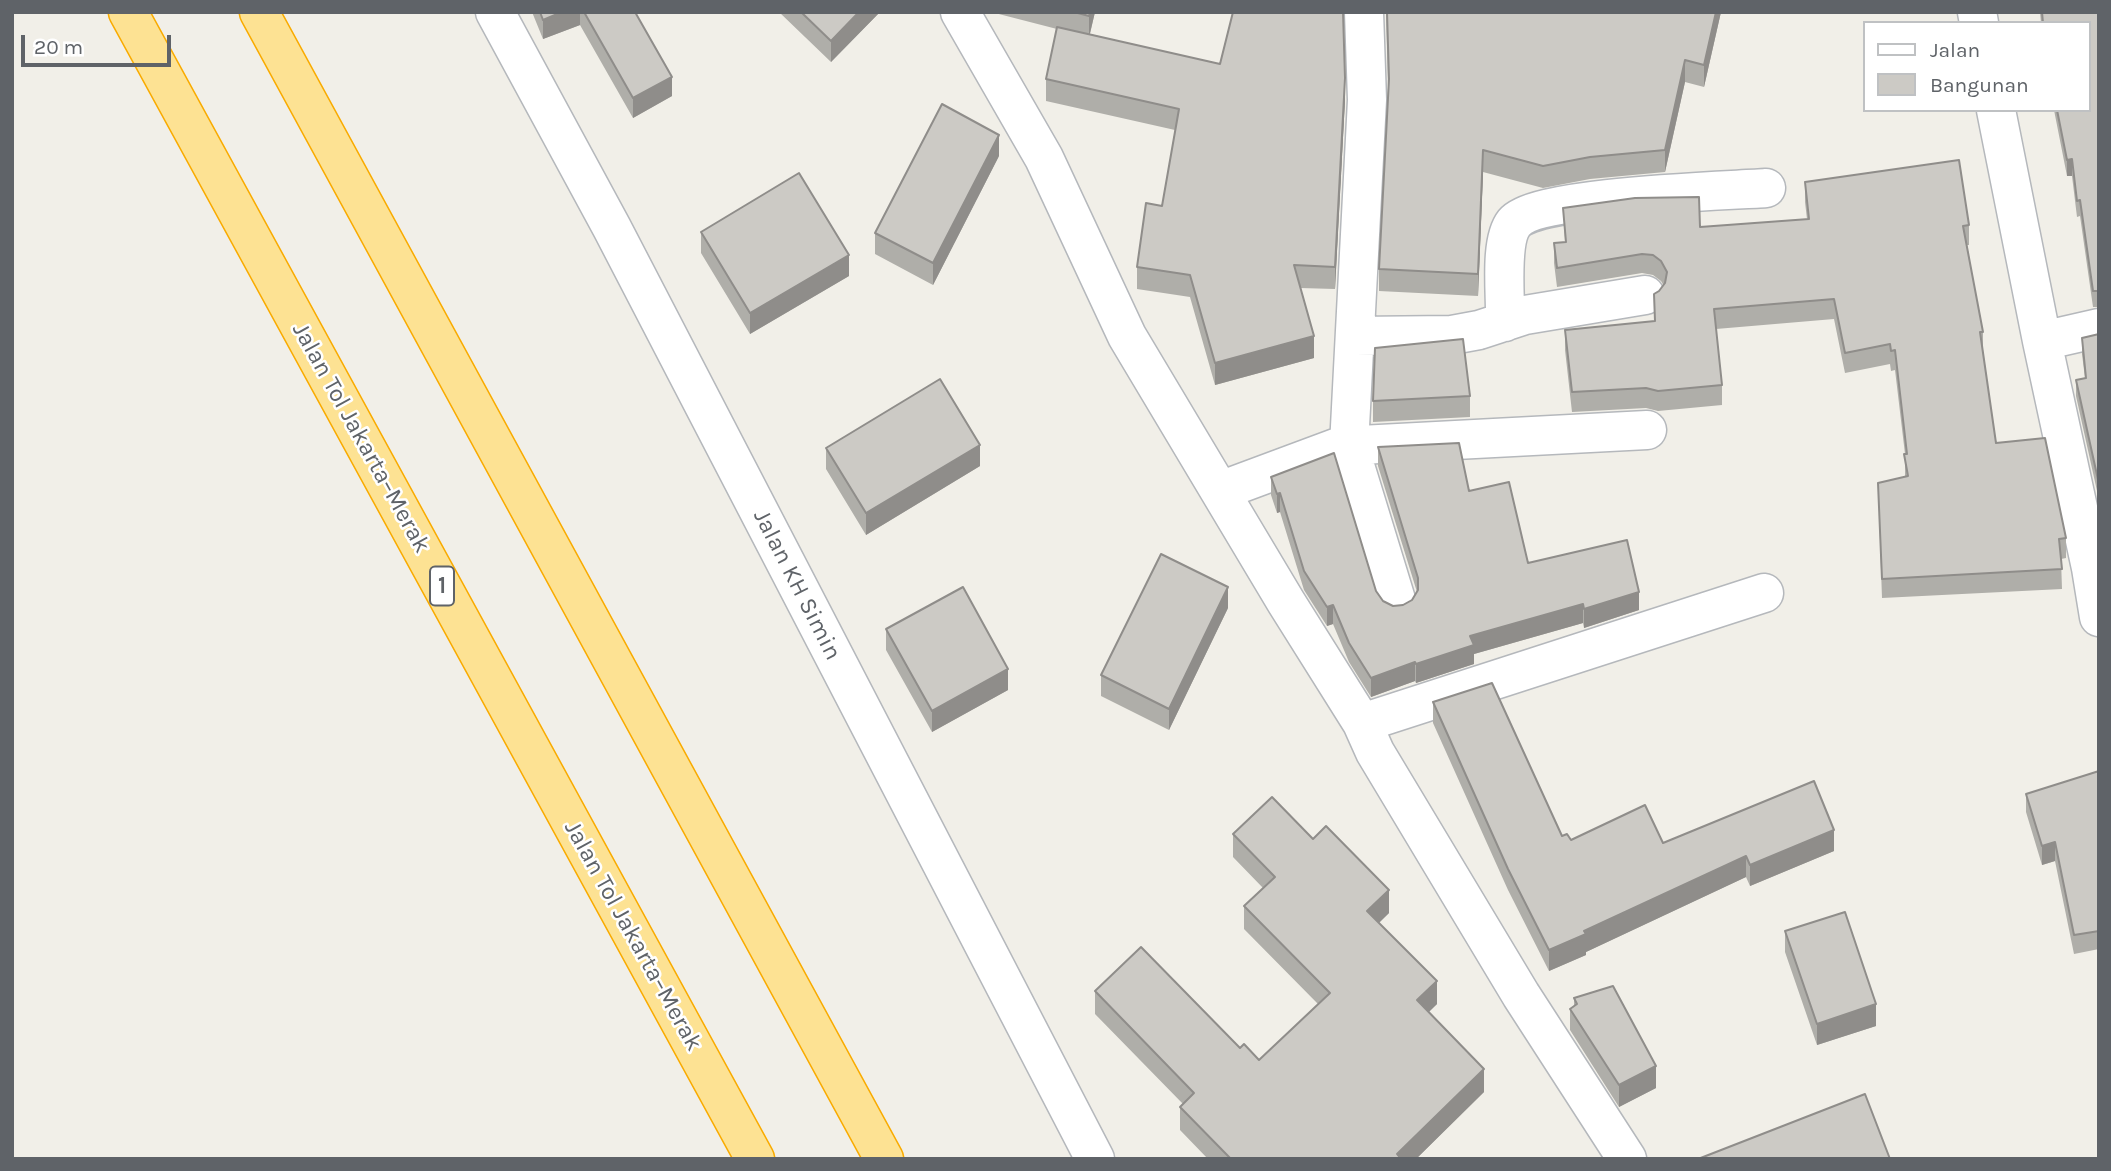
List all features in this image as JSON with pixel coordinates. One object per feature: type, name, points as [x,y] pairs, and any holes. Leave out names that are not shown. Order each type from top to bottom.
[{"type":"highway","name":"Jalan Tol Jakarta–Merak","points":[[128,12],[755,1159]]},
{"type":"highway","points":[[259,12],[884,1159]]},
{"type":"street","name":"Jalan KH Simin","points":[[495,12],[612,228],[1095,1159]]},
{"type":"street","points":[[960,12],[1044,158],[1128,337],[1362,723],[1376,752],[1521,995],[1627,1159]]},
{"type":"street","points":[[1364,12],[1367,100],[1349,446],[1397,603]]},
{"type":"street","points":[[1996,112],[2042,341],[2095,567],[2099,617]]},
{"type":"street","points":[[1506,322],[1506,239],[1516,221],[1526,214],[1627,196],[1766,188]]},
{"type":"street","points":[[1355,336],[1452,335],[1479,330],[1525,315],[1644,295]]},
{"type":"street","points":[[2042,341],[2099,328]]},
{"type":"street","points":[[1220,491],[1341,446],[1647,430]]},
{"type":"street","points":[[1362,723],[1765,593]]},
{"type":"building","points":[[540,12],[562,12],[543,20]]},
{"type":"building","points":[[584,12],[635,12],[672,77],[633,98]]},
{"type":"building","points":[[801,12],[859,12],[831,41]]},
{"type":"building","points":[[1074,12],[1090,12],[1089,16]]},
{"type":"building","points":[[1233,12],[1343,12],[1345,78],[1335,267],[1294,265],[1314,336],[1215,363],[1190,275],[1137,267],[1146,203],[1162,206],[1179,109],[1046,79],[1057,27],[1220,64]]},
{"type":"building","points":[[1387,12],[1716,12],[1704,65],[1685,60],[1665,150],[1590,157],[1543,166],[1483,150],[1478,274],[1379,269],[1389,79]]},
{"type":"building","points":[[2042,12],[2099,12],[2099,291],[2093,291],[2072,159],[2067,160],[2057,112],[2090,112],[2090,21],[2043,21]]},
{"type":"building","points":[[942,104],[999,135],[933,263],[875,233]]},
{"type":"building","points":[[1959,160],[1969,225],[1963,226],[1983,332],[1980,332],[1996,443],[2045,438],[2066,538],[2059,539],[2062,569],[1882,579],[1878,483],[1908,476],[1895,350],[1891,351],[1890,344],[1845,353],[1834,299],[1714,309],[1722,385],[1658,391],[1646,388],[1572,392],[1565,330],[1655,321],[1654,294],[1665,283],[1667,272],[1661,261],[1653,255],[1642,254],[1557,268],[1554,243],[1566,242],[1563,208],[1635,198],[1699,197],[1700,227],[1809,219],[1805,182]]},
{"type":"building","points":[[799,173],[849,255],[750,313],[701,232]]},
{"type":"building","points":[[2099,334],[2099,484],[2076,380],[2086,378],[2082,338]]},
{"type":"building","points":[[1463,339],[1470,396],[1373,401],[1375,348]]},
{"type":"building","points":[[940,379],[980,445],[866,513],[826,448]]},
{"type":"building","points":[[1459,443],[1469,491],[1509,482],[1528,563],[1627,540],[1639,592],[1584,609],[1583,604],[1470,636],[1474,645],[1371,678],[1349,643],[1333,605],[1327,607],[1304,571],[1280,493],[1277,494],[1271,477],[1334,453],[1376,591],[1383,601],[1393,606],[1403,605],[1412,600],[1418,590],[1418,578],[1378,447]]},
{"type":"building","points":[[1161,554],[1228,587],[1169,709],[1101,675]]},
{"type":"building","points":[[963,587],[1008,669],[932,711],[886,629]]},
{"type":"building","points":[[1492,683],[1562,836],[1567,834],[1571,840],[1645,805],[1663,843],[1814,781],[1834,830],[1750,865],[1746,856],[1549,950],[1508,869],[1433,702]]},
{"type":"building","points":[[2099,771],[2099,931],[2074,935],[2055,842],[2042,846],[2026,794]]},
{"type":"building","points":[[1272,797],[1313,839],[1326,826],[1389,890],[1367,911],[1437,981],[1417,1000],[1484,1069],[1397,1154],[1401,1159],[1231,1159],[1180,1107],[1194,1093],[1095,991],[1141,947],[1240,1048],[1244,1044],[1259,1060],[1330,993],[1244,906],[1275,877],[1233,834]]},
{"type":"building","points":[[1845,912],[1876,1004],[1817,1024],[1785,931]]},
{"type":"building","points":[[1613,986],[1656,1066],[1619,1085],[1570,1009],[1577,1004],[1574,998]]},
{"type":"building","points":[[1865,1094],[1890,1159],[1698,1159]]}]
